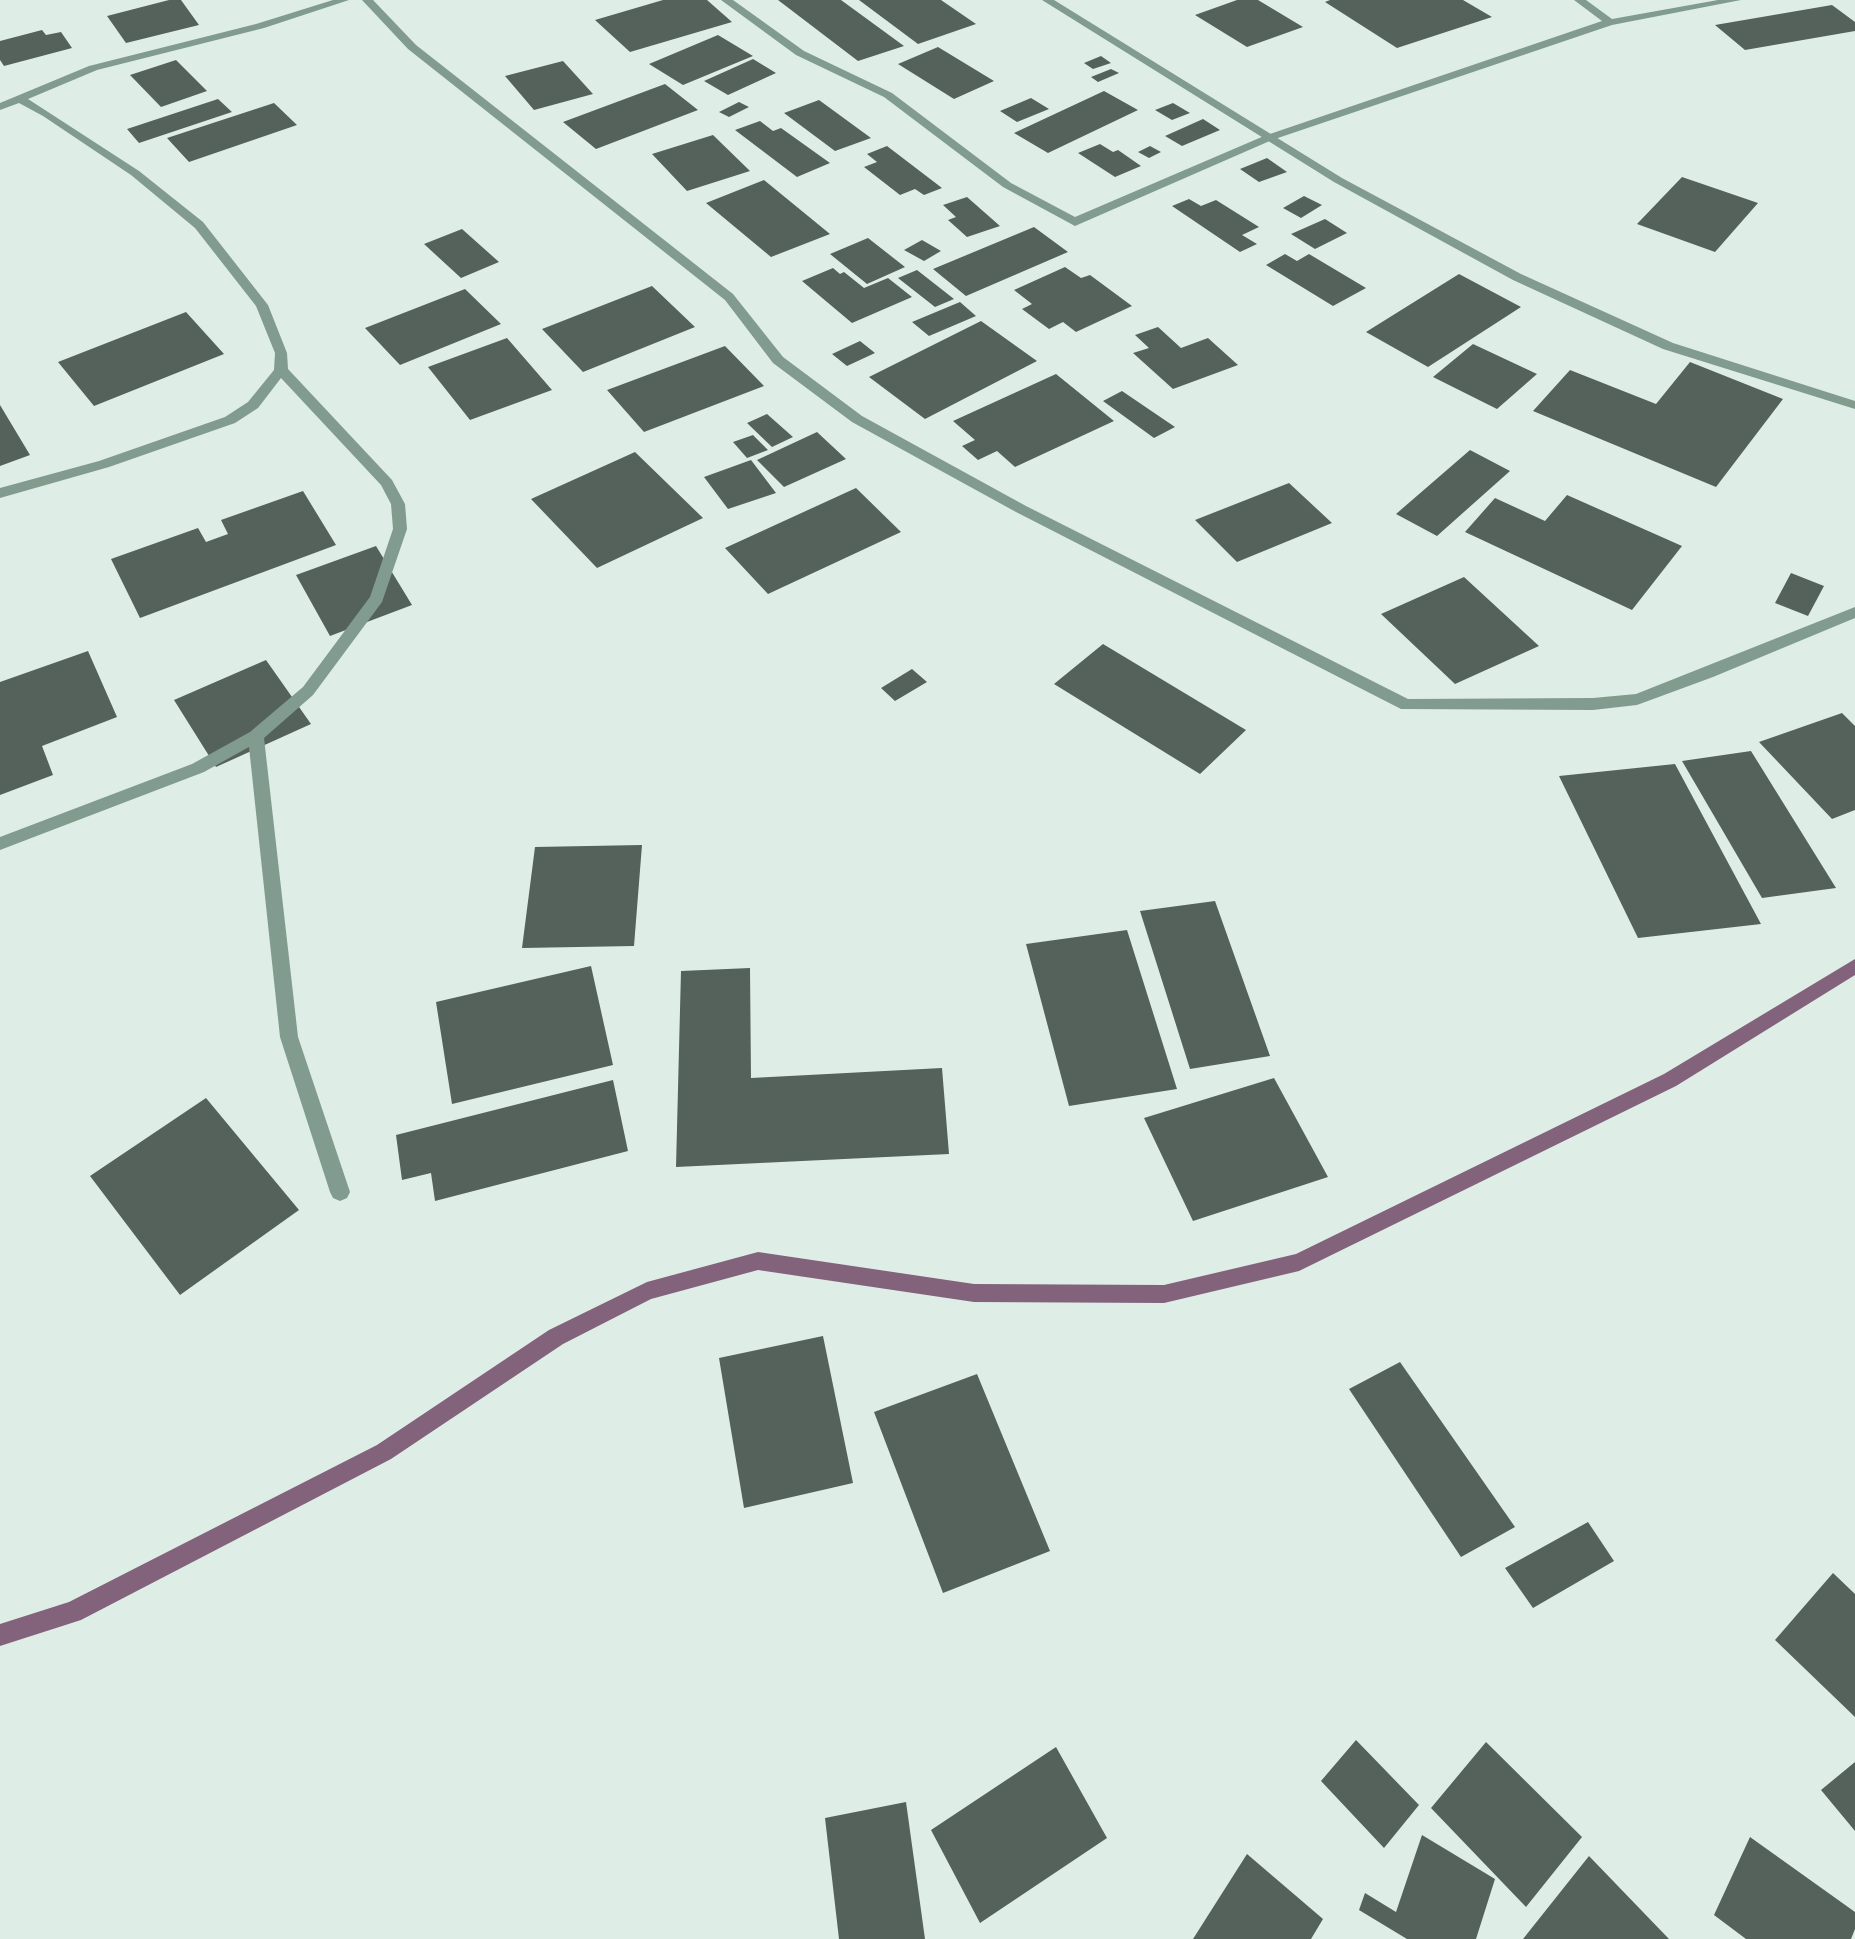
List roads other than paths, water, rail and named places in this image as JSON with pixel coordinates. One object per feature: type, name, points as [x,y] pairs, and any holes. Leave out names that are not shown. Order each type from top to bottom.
[{"type":"street","points":[[0,107],[93,68],[260,26],[344,0]]},
{"type":"street","points":[[367,0],[412,47],[729,297],[778,360],[857,419],[1034,516],[1406,705],[1593,704],[1637,699],[1708,673],[1855,612]]},
{"type":"street","points":[[726,0],[800,53],[888,96],[1007,185],[1075,222],[1268,138],[1611,22],[1735,0]]},
{"type":"street","points":[[1047,0],[1338,180],[1517,277],[1668,346],[1855,405]]},
{"type":"street","points":[[1579,0],[1611,22]]},
{"type":"street","points":[[0,493],[104,464],[230,420],[253,405],[281,370],[281,353],[262,305],[199,225],[135,173],[47,114],[19,99]]},
{"type":"street","points":[[0,844],[198,768],[256,736],[308,691],[377,598],[400,528],[398,504],[387,484],[281,370]]},
{"type":"street","points":[[256,736],[289,1037],[340,1192]]},
{"type":"waterway","points":[[0,1635],[73,1612],[384,1452],[556,1337],[647,1291],[758,1261],[974,1293],[1164,1294],[1299,1262],[1670,1080],[1855,966]]}]
